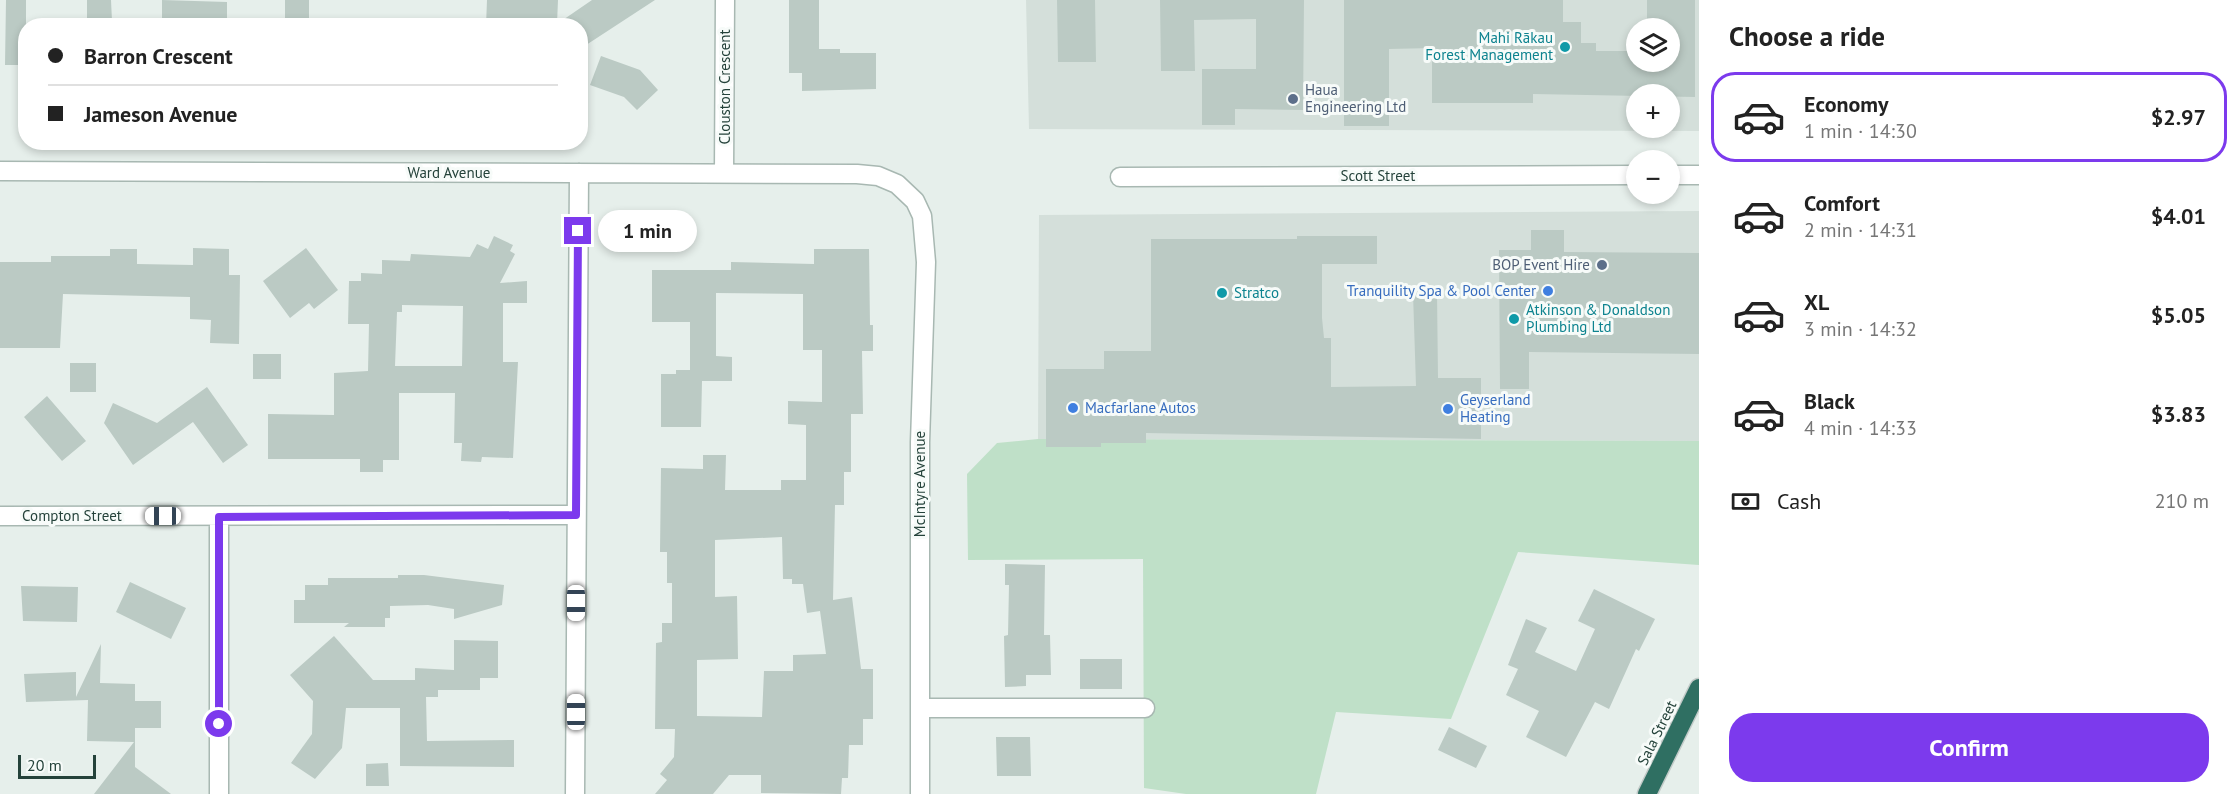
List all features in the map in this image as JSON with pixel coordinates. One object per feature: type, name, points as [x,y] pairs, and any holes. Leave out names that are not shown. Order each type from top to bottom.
[{"type":"highway","name":"Sala Street","points":[[1647,794],[1699,688]]},
{"type":"street","name":"Clouston Crescent","points":[[724,173],[725,0]]},
{"type":"street","name":"Ward Avenue","points":[[0,171],[857,174],[878,176],[897,184]]},
{"type":"street","points":[[575,794],[579,173]]},
{"type":"street","name":"Scott Street","points":[[1120,177],[1626,175]]},
{"type":"street","points":[[1680,175],[1699,175]]},
{"type":"street","name":"McIntyre Avenue","points":[[897,184],[915,201],[922,216],[926,262],[920,442],[920,794]]},
{"type":"street","name":"Compton Street","points":[[0,516],[576,515]]},
{"type":"street","points":[[219,517],[219,794]]},
{"type":"street","points":[[920,708],[1146,708]]},
{"type":"shaded area","points":[[1026,0],[1699,0],[1699,131],[1680,131],[1680,84],[1626,84],[1626,131],[1029,129]]},
{"type":"shaded area","points":[[1699,211],[1699,441],[1038,439],[1039,215]]},
{"type":"green space","points":[[1038,439],[1699,441],[1699,565],[1518,552],[1451,719],[1336,712],[1316,794],[1186,794],[1144,788],[1143,559],[968,560],[967,474],[997,443]]},
{"type":"building","points":[[6,0],[26,0],[26,18],[18,18],[18,65],[5,65]]},
{"type":"building","points":[[87,0],[111,0],[112,18],[87,18]]},
{"type":"building","points":[[162,0],[227,2],[227,18],[162,18]]},
{"type":"building","points":[[285,0],[309,0],[309,18],[285,18]]},
{"type":"building","points":[[487,0],[558,0],[557,18],[486,18]]},
{"type":"building","points":[[592,0],[655,0],[588,44],[588,18],[566,18]]},
{"type":"building","points":[[789,0],[819,0],[819,49],[840,49],[840,53],[876,53],[876,89],[802,91],[802,73],[789,73]]},
{"type":"building","points":[[1057,0],[1095,0],[1096,62],[1058,62]]},
{"type":"building","points":[[1160,0],[1304,0],[1303,110],[1235,109],[1235,125],[1202,125],[1202,69],[1256,69],[1256,19],[1194,20],[1195,71],[1161,71]]},
{"type":"building","points":[[1344,0],[1563,0],[1563,22],[1581,22],[1581,43],[1596,43],[1596,51],[1626,51],[1626,72],[1680,72],[1680,18],[1647,18],[1647,0],[1695,0],[1695,97],[1680,97],[1680,84],[1626,84],[1626,96],[1533,94],[1533,103],[1432,103],[1432,48],[1389,49],[1389,126],[1344,126]]},
{"type":"building","points":[[601,56],[640,70],[658,90],[637,110],[624,97],[590,85]]},
{"type":"building","points":[[1531,230],[1564,230],[1564,252],[1699,253],[1699,354],[1529,352],[1529,389],[1500,389],[1499,250],[1531,250]]},
{"type":"building","points":[[494,236],[513,245],[510,251],[515,254],[500,283],[527,281],[527,303],[503,303],[503,362],[518,362],[513,458],[482,457],[481,462],[461,461],[462,443],[454,443],[455,393],[399,393],[399,460],[383,460],[383,472],[360,472],[360,459],[268,459],[268,414],[334,415],[334,373],[368,371],[369,324],[348,324],[349,281],[361,281],[361,273],[382,274],[382,260],[410,261],[411,254],[470,257],[477,244],[488,249]],"holes":[[[402,305],[463,306],[462,366],[395,366],[397,312],[402,312]]]},
{"type":"building","points":[[1297,236],[1377,236],[1377,264],[1322,264],[1322,318],[1324,338],[1331,338],[1331,387],[1416,386],[1413,293],[1437,293],[1438,378],[1481,378],[1481,439],[1146,433],[1146,443],[1101,443],[1101,447],[1046,447],[1046,369],[1104,369],[1104,351],[1151,351],[1151,239],[1297,239]]},
{"type":"building","points":[[193,248],[229,249],[229,275],[240,275],[239,344],[210,343],[211,320],[190,319],[190,297],[63,294],[60,348],[0,348],[0,262],[51,262],[51,256],[110,256],[110,249],[137,249],[137,264],[193,265]]},
{"type":"building","points":[[306,248],[338,290],[314,309],[309,303],[290,318],[263,281]]},
{"type":"building","points":[[814,249],[869,249],[870,325],[873,325],[873,351],[862,351],[863,414],[851,414],[851,472],[844,472],[844,505],[835,505],[833,600],[852,597],[861,669],[873,669],[873,719],[863,719],[863,745],[849,745],[848,778],[842,778],[841,794],[761,793],[761,775],[729,775],[713,794],[655,794],[667,780],[660,774],[674,757],[675,729],[655,729],[656,643],[662,642],[662,623],[672,623],[672,583],[667,583],[667,552],[660,552],[661,468],[703,469],[703,455],[726,455],[725,490],[781,490],[781,480],[806,480],[806,425],[788,424],[788,401],[822,402],[822,350],[803,350],[803,294],[716,293],[716,356],[732,357],[732,381],[702,381],[701,427],[661,427],[661,374],[676,374],[676,370],[690,370],[690,322],[652,322],[652,270],[731,270],[731,262],[814,264]],"holes":[[[782,537],[783,579],[792,579],[792,584],[803,584],[807,613],[820,611],[826,654],[793,655],[793,671],[764,671],[762,717],[697,716],[697,660],[738,659],[737,596],[715,597],[715,540]]]},
{"type":"building","points":[[253,354],[281,354],[281,379],[253,379]]},
{"type":"building","points":[[70,363],[96,363],[96,392],[70,392]]},
{"type":"building","points":[[207,387],[248,445],[223,463],[193,422],[133,465],[104,423],[113,403],[157,423]]},
{"type":"building","points":[[47,396],[86,441],[62,461],[24,417]]},
{"type":"building","points":[[1005,564],[1045,565],[1044,635],[1050,635],[1051,675],[1026,675],[1026,686],[1005,687],[1004,636],[1008,635],[1009,585],[1005,585]]},
{"type":"building","points":[[398,575],[424,575],[504,585],[502,605],[454,619],[454,609],[428,605],[390,606],[390,618],[385,618],[385,627],[344,627],[349,623],[294,623],[294,600],[305,600],[305,585],[328,585],[328,578],[398,578]]},
{"type":"building","points":[[130,582],[186,608],[171,639],[116,612]]},
{"type":"building","points":[[21,586],[78,587],[77,622],[23,621]]},
{"type":"building","points":[[1594,589],[1655,619],[1639,651],[1636,649],[1609,709],[1595,702],[1566,757],[1526,737],[1539,711],[1506,695],[1518,669],[1508,665],[1526,619],[1547,628],[1535,652],[1576,671],[1595,629],[1578,621]]},
{"type":"building","points":[[334,636],[373,680],[415,680],[415,668],[454,670],[454,640],[498,641],[498,678],[480,678],[480,690],[438,690],[438,697],[426,697],[427,741],[514,740],[514,767],[400,766],[400,708],[346,708],[342,748],[315,779],[291,763],[312,734],[313,701],[290,675]]},
{"type":"building","points":[[101,644],[100,683],[135,684],[135,701],[161,701],[161,728],[135,728],[135,767],[171,794],[94,794],[134,742],[87,741],[88,700],[26,702],[24,674],[76,672],[76,697]]},
{"type":"building","points":[[1080,659],[1122,659],[1122,689],[1080,689]]},
{"type":"building","points":[[1449,727],[1487,746],[1476,768],[1438,750]]},
{"type":"building","points":[[996,737],[1030,737],[1031,776],[997,776]]},
{"type":"building","points":[[388,763],[389,786],[366,786],[366,764]]},
{"type":"place","name":"Mahi Rākau Forest Management","points":[[1565,47]]},
{"type":"place","name":"Haua Engineering Ltd","points":[[1293,99]]},
{"type":"place","name":"BOP Event Hire","points":[[1602,265]]},
{"type":"place","name":"Tranquility Spa & Pool Center","points":[[1548,291]]},
{"type":"place","name":"Stratco","points":[[1222,293]]},
{"type":"place","name":"Atkinson & Donaldson Plumbing Ltd","points":[[1514,319]]},
{"type":"place","name":"Macfarlane Autos","points":[[1073,408]]},
{"type":"place","name":"Geyserland Heating","points":[[1448,409]]},
{"type":"route","points":[[219,724],[219,517],[576,515],[578,231]]}]
